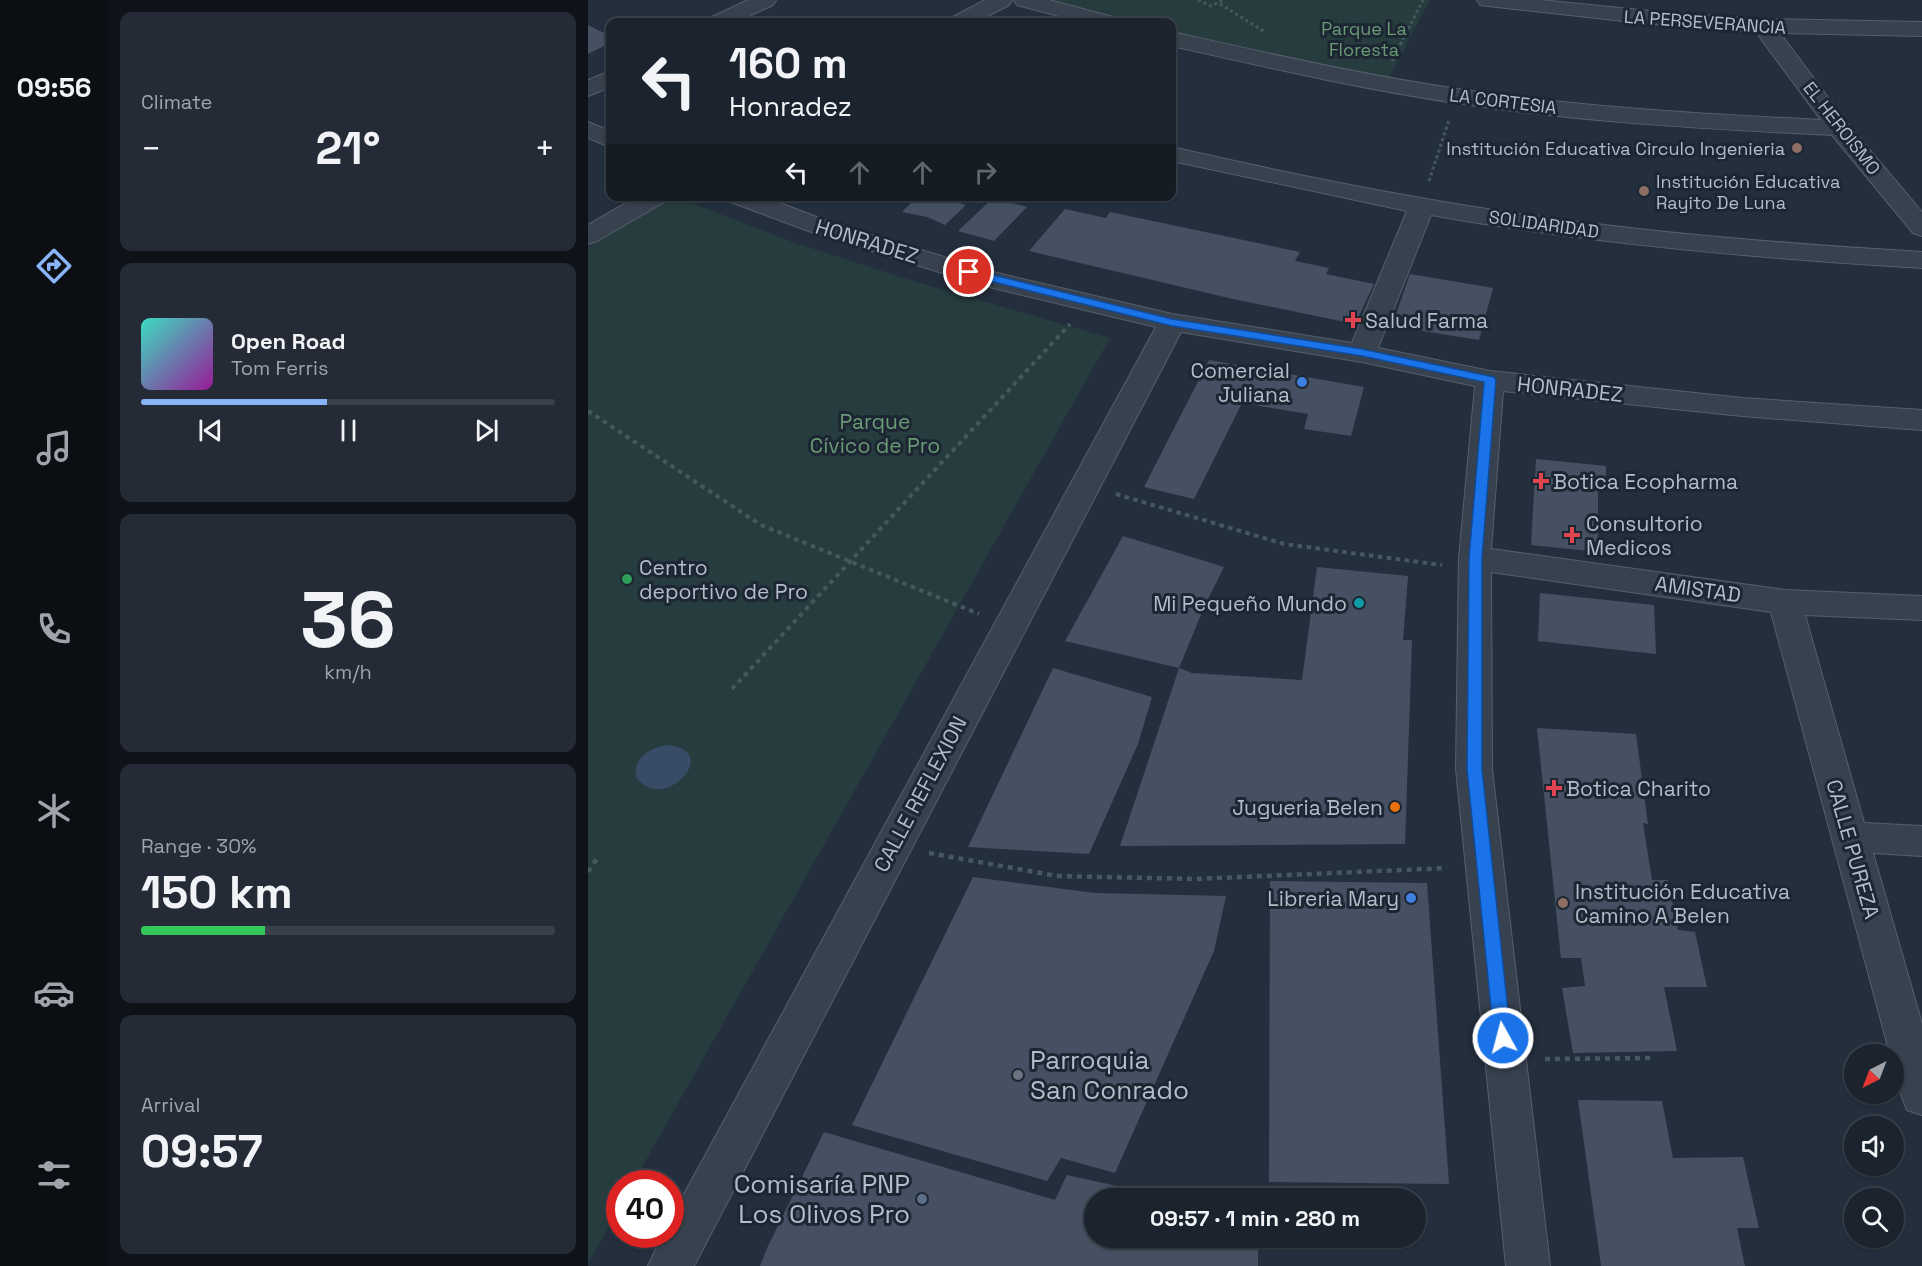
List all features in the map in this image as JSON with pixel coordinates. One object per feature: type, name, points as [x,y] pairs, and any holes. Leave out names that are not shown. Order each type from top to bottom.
[{"type":"street","points":[[728,18],[765,0]]},
{"type":"street","points":[[968,18],[1000,0]]},
{"type":"street","points":[[1025,0],[1090,18]]},
{"type":"street","name":"LA PERSEVERANCIA","points":[[1488,0],[1610,15],[1764,27],[1922,28]]},
{"type":"street","name":"EL HEROISMO","points":[[1764,27],[1839,128],[1922,228]]},
{"type":"street","name":"LA CORTESIA","points":[[1176,40],[1456,96],[1717,122],[1839,128]]},
{"type":"street","points":[[588,89],[606,80]]},
{"type":"street","points":[[588,129],[606,138]]},
{"type":"street","name":"SOLIDARIDAD","points":[[1176,155],[1266,177],[1422,205],[1618,235],[1777,251],[1922,260]]},
{"type":"street","points":[[588,236],[648,201]]},
{"type":"street","name":"HONRADEZ","points":[[750,201],[823,228],[990,279],[1172,322],[1362,353],[1490,380],[1742,407],[1922,420]]},
{"type":"street","points":[[1362,353],[1422,205]]},
{"type":"street","name":"CALLE REFLEXION","points":[[670,1266],[1172,322]]},
{"type":"street","points":[[1490,380],[1475,563],[1474,769],[1528,1266]]},
{"type":"street","name":"AMISTAD","points":[[1475,563],[1785,602],[1922,608]]},
{"type":"street","name":"CALLE PUREZA","points":[[1785,602],[1922,1096]]},
{"type":"street","points":[[1850,837],[1922,841]]},
{"type":"path","points":[[1198,0],[1210,6],[1223,0]]},
{"type":"path","points":[[1381,82],[1423,0]]},
{"type":"path","points":[[1422,205],[1456,96]]},
{"type":"path","points":[[732,689],[1089,303]]},
{"type":"path","points":[[588,411],[761,525],[849,563],[1009,626]]},
{"type":"path","points":[[1085,484],[1284,544],[1475,563]]},
{"type":"path","points":[[892,846],[1057,876],[1196,879],[1484,866]]},
{"type":"path","points":[[588,872],[598,857]]},
{"type":"path","points":[[1505,1059],[1653,1058]]},
{"type":"green space","name":"Parque La Floresta","points":[[1044,0],[1430,0],[1387,81],[1176,38],[1176,18],[1096,18],[1049,5]]},
{"type":"green space","name":"Parque Cívico de Pro","points":[[646,201],[686,201],[792,242],[910,280],[1110,338],[640,1170],[606,1170],[606,1231],[588,1264],[588,235]]},
{"type":"water","points":[[666,745],[683,749],[690,757],[690,767],[673,785],[660,789],[647,787],[636,777],[637,764],[649,751]]},
{"type":"building","points":[[588,25],[606,34],[606,45],[588,54]]},
{"type":"building","points":[[913,201],[954,201],[966,205],[945,225],[927,217],[902,212]]},
{"type":"building","points":[[990,201],[1004,201],[1027,207],[994,241],[958,231]]},
{"type":"building","points":[[1065,209],[1106,218],[1110,212],[1300,252],[1295,261],[1329,268],[1326,274],[1374,284],[1355,324],[1233,299],[1029,251]]},
{"type":"building","points":[[1410,274],[1493,288],[1479,340],[1392,326]]},
{"type":"building","points":[[1209,360],[1364,387],[1351,436],[1304,429],[1308,414],[1242,403],[1194,499],[1144,487]]},
{"type":"building","points":[[1536,459],[1606,466],[1606,482],[1598,481],[1598,552],[1531,545]]},
{"type":"building","points":[[1123,536],[1224,567],[1205,605],[1179,668],[1065,641]]},
{"type":"building","points":[[1317,567],[1408,576],[1403,640],[1412,640],[1405,844],[1120,846],[1179,668],[1192,673],[1302,680]]},
{"type":"building","points":[[1540,593],[1654,605],[1656,654],[1538,641]]},
{"type":"building","points":[[1053,668],[1152,697],[1138,744],[1089,854],[968,847]]},
{"type":"building","points":[[1537,728],[1636,734],[1648,824],[1643,823],[1652,880],[1668,880],[1678,930],[1695,932],[1707,987],[1664,987],[1677,1051],[1573,1053],[1562,988],[1585,986],[1581,958],[1561,958]]},
{"type":"building","name":"Parroquia San Conrado","points":[[973,877],[1095,893],[1226,896],[1214,951],[1115,1173],[1061,1158],[1047,1181],[852,1125]]},
{"type":"building","points":[[1270,881],[1427,883],[1449,1184],[1269,1182]]},
{"type":"building","points":[[1578,1100],[1662,1101],[1673,1158],[1743,1157],[1759,1228],[1737,1228],[1745,1266],[1601,1266]]},
{"type":"building","name":"Comisaría PNP Los Olivos Pro","points":[[824,1132],[1055,1200],[1067,1175],[1126,1188],[1084,1188],[1084,1248],[1258,1248],[1258,1266],[760,1266]]},
{"type":"place","name":"Institución Educativa Circulo Ingenieria","points":[[1797,148]]},
{"type":"place","name":"Institución Educativa Rayito De Luna","points":[[1644,191]]},
{"type":"place","name":"Salud Farma","points":[[1353,320]]},
{"type":"place","name":"Comercial Juliana","points":[[1302,382]]},
{"type":"place","name":"Botica Ecopharma","points":[[1541,481]]},
{"type":"place","name":"Consultorio Medicos","points":[[1572,535]]},
{"type":"place","name":"Centro deportivo de Pro","points":[[627,579]]},
{"type":"place","name":"Mi Pequeño Mundo","points":[[1359,603]]},
{"type":"place","name":"Botica Charito","points":[[1554,788]]},
{"type":"place","name":"Jugueria Belen","points":[[1395,807]]},
{"type":"place","name":"Libreria Mary","points":[[1411,898]]},
{"type":"place","name":"Institución Educativa Camino A Belen","points":[[1563,903]]},
{"type":"place","name":"Parroquia San Conrado","points":[[1018,1075]]},
{"type":"place","name":"Comisaría PNP Los Olivos Pro","points":[[922,1199]]},
{"type":"route","points":[[969,272],[1172,322],[1362,353],[1490,380],[1475,558],[1474,769],[1490,935],[1503,1038]]}]
